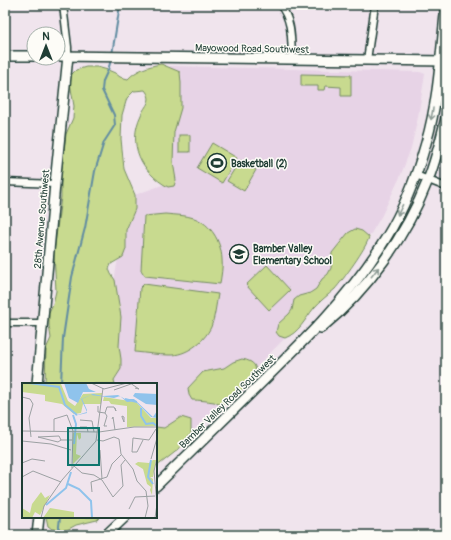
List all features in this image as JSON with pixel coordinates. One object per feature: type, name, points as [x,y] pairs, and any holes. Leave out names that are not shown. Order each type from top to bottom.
[{"type":"main road","name":"Bamber Valley Road Southwest","points":[[157,485],[295,349],[344,297],[361,276],[387,237],[416,175],[432,118],[443,61],[446,5]]},
{"type":"main road","points":[[5,56],[26,56]]},
{"type":"main road","name":"Mayowood Road Southwest","points":[[68,56],[443,61]]},
{"type":"main road","name":"28th Avenue Southwest","points":[[37,383],[68,56]]},
{"type":"main road","name":"Bamber Valley Road Southwest","points":[[295,349],[334,318],[378,269],[406,225],[428,180],[440,143],[446,118]]},
{"type":"main road","points":[[37,535],[39,518]]},
{"type":"main road","points":[[106,535],[123,518]]},
{"type":"street","points":[[63,5],[68,56]]},
{"type":"street","points":[[280,5],[289,22],[292,60]]},
{"type":"street","points":[[367,60],[375,5]]},
{"type":"street","points":[[416,175],[446,187]]},
{"type":"street","points":[[5,182],[55,184]]},
{"type":"street","points":[[5,323],[43,323]]},
{"type":"shaded area","name":"Bamber Valley Elementary School","points":[[170,66],[420,72],[425,74],[411,148],[400,177],[382,215],[363,247],[285,338],[191,433],[191,425],[175,422],[164,428],[157,427],[157,383],[115,383],[114,381],[118,375],[104,337],[129,197],[168,183]]},
{"type":"green space","points":[[161,64],[180,72],[181,108],[174,132],[173,162],[176,180],[174,186],[168,187],[150,174],[139,156],[136,147],[137,126],[148,103],[149,97],[145,90],[134,91],[127,98],[122,115],[121,139],[124,169],[135,195],[135,209],[126,230],[126,249],[123,257],[111,264],[109,269],[115,280],[121,317],[119,346],[121,369],[114,380],[115,383],[45,383],[46,349],[51,338],[49,312],[53,304],[56,291],[54,253],[61,197],[61,176],[66,134],[73,118],[74,106],[70,83],[71,75],[76,70],[86,67],[97,67],[128,79],[135,73]]},
{"type":"green space","points":[[301,74],[351,75],[351,96],[341,96],[341,87],[325,86],[324,90],[318,90],[318,86],[301,86]]},
{"type":"green space","points":[[179,135],[190,135],[190,152],[179,152]]},
{"type":"green space","name":"Basketball (2)","points":[[212,143],[237,158],[222,183],[197,168]]},
{"type":"green space","points":[[240,160],[256,170],[244,191],[227,181]]},
{"type":"green space","points":[[165,214],[194,218],[205,224],[214,234],[220,246],[221,252],[222,265],[220,284],[145,276],[141,270],[144,216]]},
{"type":"green space","points":[[355,229],[362,231],[369,237],[364,248],[348,272],[335,289],[321,300],[294,333],[285,338],[279,336],[276,332],[278,324],[292,310],[294,300],[299,296],[310,293],[316,289],[331,268],[332,253],[348,233]]},
{"type":"green space","points":[[267,265],[290,290],[269,310],[246,285]]},
{"type":"green space","points":[[144,284],[218,294],[211,327],[204,338],[188,351],[175,355],[135,352],[140,288]]},
{"type":"green space","points":[[242,359],[254,365],[256,370],[251,380],[238,394],[222,404],[192,400],[189,395],[188,388],[203,372],[224,368],[233,362]]},
{"type":"green space","points":[[181,417],[191,420],[191,433],[179,449],[157,466],[157,427],[164,428]]},
{"type":"green space","points":[[46,518],[99,518],[97,520],[76,525],[65,531],[52,529],[48,526]]},
{"type":"waterway","points":[[112,54],[120,5]]},
{"type":"waterway","points":[[61,383],[63,338],[72,277],[85,228],[95,171],[104,142],[115,125],[114,115],[102,90],[103,81],[111,60]]},
{"type":"waterway","points":[[58,535],[60,518]]},
{"type":"place","name":"Basketball (2)","points":[[217,163]]},
{"type":"place","name":"Bamber Valley Elementary School","points":[[239,254]]}]
